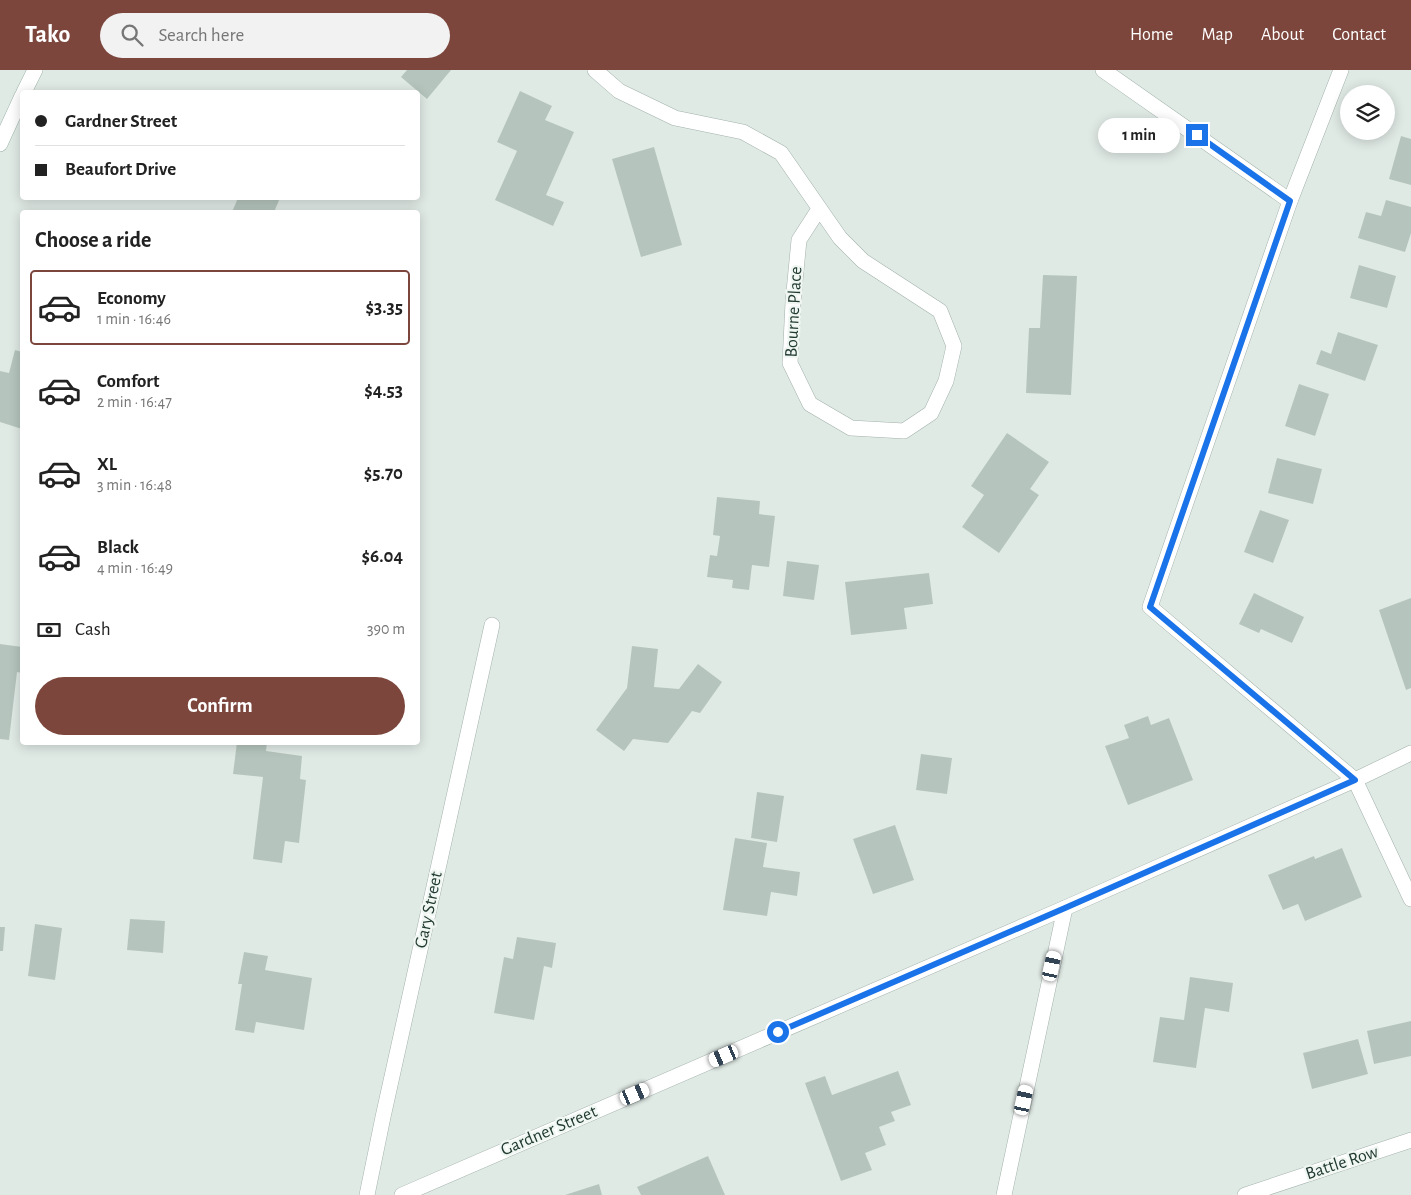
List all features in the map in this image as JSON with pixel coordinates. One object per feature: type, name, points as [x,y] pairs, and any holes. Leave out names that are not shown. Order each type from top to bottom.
[{"type":"street","points":[[25,90],[35,70]]},
{"type":"street","name":"Bourne Place","points":[[595,70],[619,91],[676,118],[743,132],[781,153],[840,238],[863,261],[940,311],[954,346],[946,381],[931,413],[904,431],[851,428],[810,404],[790,363],[799,240],[819,209]]},
{"type":"street","points":[[1103,70],[1290,201]]},
{"type":"street","points":[[1341,70],[1290,201],[1150,607],[1355,780],[1411,899]]},
{"type":"street","points":[[0,144],[20,100]]},
{"type":"street","name":"Gary Street","points":[[367,1195],[492,625]]},
{"type":"street","name":"Gardner Street","points":[[402,1195],[1065,908],[1355,780],[1411,752]]},
{"type":"street","points":[[1004,1195],[1065,908]]},
{"type":"street","name":"Battle Row","points":[[1245,1195],[1411,1140]]},
{"type":"building","points":[[407,70],[451,70],[427,99],[420,93],[420,90],[416,90],[401,77]]},
{"type":"building","points":[[520,91],[552,106],[545,120],[574,132],[546,195],[564,202],[553,226],[495,200],[517,151],[497,142]]},
{"type":"building","points":[[1401,136],[1411,139],[1411,185],[1389,179]]},
{"type":"building","points":[[654,147],[682,245],[641,257],[612,159]]},
{"type":"building","points":[[237,200],[279,200],[275,210],[233,210]]},
{"type":"building","points":[[1386,200],[1411,207],[1411,233],[1405,252],[1358,238],[1366,212],[1381,216]]},
{"type":"building","points":[[1359,265],[1396,276],[1387,308],[1350,298]]},
{"type":"building","points":[[1043,275],[1077,276],[1071,395],[1026,393],[1029,328],[1040,328]]},
{"type":"building","points":[[1338,332],[1378,345],[1365,381],[1316,364],[1321,350],[1331,354]]},
{"type":"building","points":[[15,350],[20,351],[20,428],[0,422],[0,371],[9,373]]},
{"type":"building","points":[[1299,384],[1329,394],[1315,436],[1285,426]]},
{"type":"building","points":[[1007,433],[1049,462],[1030,489],[1039,495],[999,553],[962,527],[984,495],[971,486]]},
{"type":"building","points":[[1277,458],[1322,469],[1313,504],[1268,493]]},
{"type":"building","points":[[717,497],[760,501],[759,514],[775,516],[769,567],[752,565],[749,590],[732,588],[733,580],[707,577],[710,555],[717,556],[720,536],[713,535]]},
{"type":"building","points":[[1260,510],[1289,520],[1273,563],[1244,552]]},
{"type":"building","points":[[787,561],[819,565],[814,600],[783,596]]},
{"type":"building","points":[[929,573],[933,604],[904,608],[907,629],[851,635],[845,582]]},
{"type":"building","points":[[1254,593],[1304,617],[1292,643],[1261,629],[1259,633],[1239,624]]},
{"type":"building","points":[[1411,598],[1411,688],[1406,690],[1379,610]]},
{"type":"building","points":[[0,644],[20,647],[20,673],[17,672],[9,740],[0,739]]},
{"type":"building","points":[[632,646],[658,649],[654,687],[679,689],[698,664],[722,682],[700,713],[692,711],[668,743],[633,739],[624,751],[596,730],[627,688]]},
{"type":"building","points":[[1148,716],[1151,725],[1169,718],[1193,780],[1128,805],[1105,746],[1129,738],[1124,725]]},
{"type":"building","points":[[237,745],[267,745],[266,751],[302,756],[300,779],[306,780],[299,843],[285,841],[282,863],[253,859],[263,777],[233,774]]},
{"type":"building","points":[[921,754],[952,758],[947,794],[916,790]]},
{"type":"building","points":[[757,792],[784,796],[777,842],[751,838]]},
{"type":"building","points":[[895,825],[914,880],[873,894],[853,839]]},
{"type":"building","points":[[735,838],[767,843],[763,867],[800,872],[797,896],[771,892],[767,916],[723,910]]},
{"type":"building","points":[[1342,848],[1362,897],[1305,921],[1298,904],[1283,910],[1268,875],[1314,856],[1315,859]]},
{"type":"building","points":[[130,919],[165,921],[163,953],[127,950]]},
{"type":"building","points":[[35,924],[62,928],[55,980],[28,976]]},
{"type":"building","points":[[0,927],[5,927],[3,951],[0,951]]},
{"type":"building","points":[[517,937],[556,943],[552,968],[544,966],[534,1020],[494,1013],[504,957],[513,959]]},
{"type":"building","points":[[244,952],[268,956],[265,970],[312,978],[304,1030],[256,1022],[254,1033],[235,1030],[242,984],[238,984]]},
{"type":"building","points":[[1190,977],[1233,983],[1229,1012],[1205,1008],[1196,1068],[1153,1062],[1160,1017],[1184,1020]]},
{"type":"building","points":[[1411,1021],[1411,1056],[1374,1064],[1367,1031]]},
{"type":"building","points":[[1358,1039],[1368,1074],[1312,1089],[1303,1053]]},
{"type":"building","points":[[898,1071],[911,1105],[891,1112],[895,1121],[879,1127],[886,1145],[865,1153],[872,1170],[841,1181],[805,1083],[825,1076],[832,1095]]},
{"type":"building","points":[[708,1156],[725,1195],[641,1195],[637,1187]]},
{"type":"building","points":[[599,1184],[602,1195],[565,1195]]},
{"type":"route","points":[[778,1032],[1355,780],[1150,607],[1290,201],[1197,135]]}]
